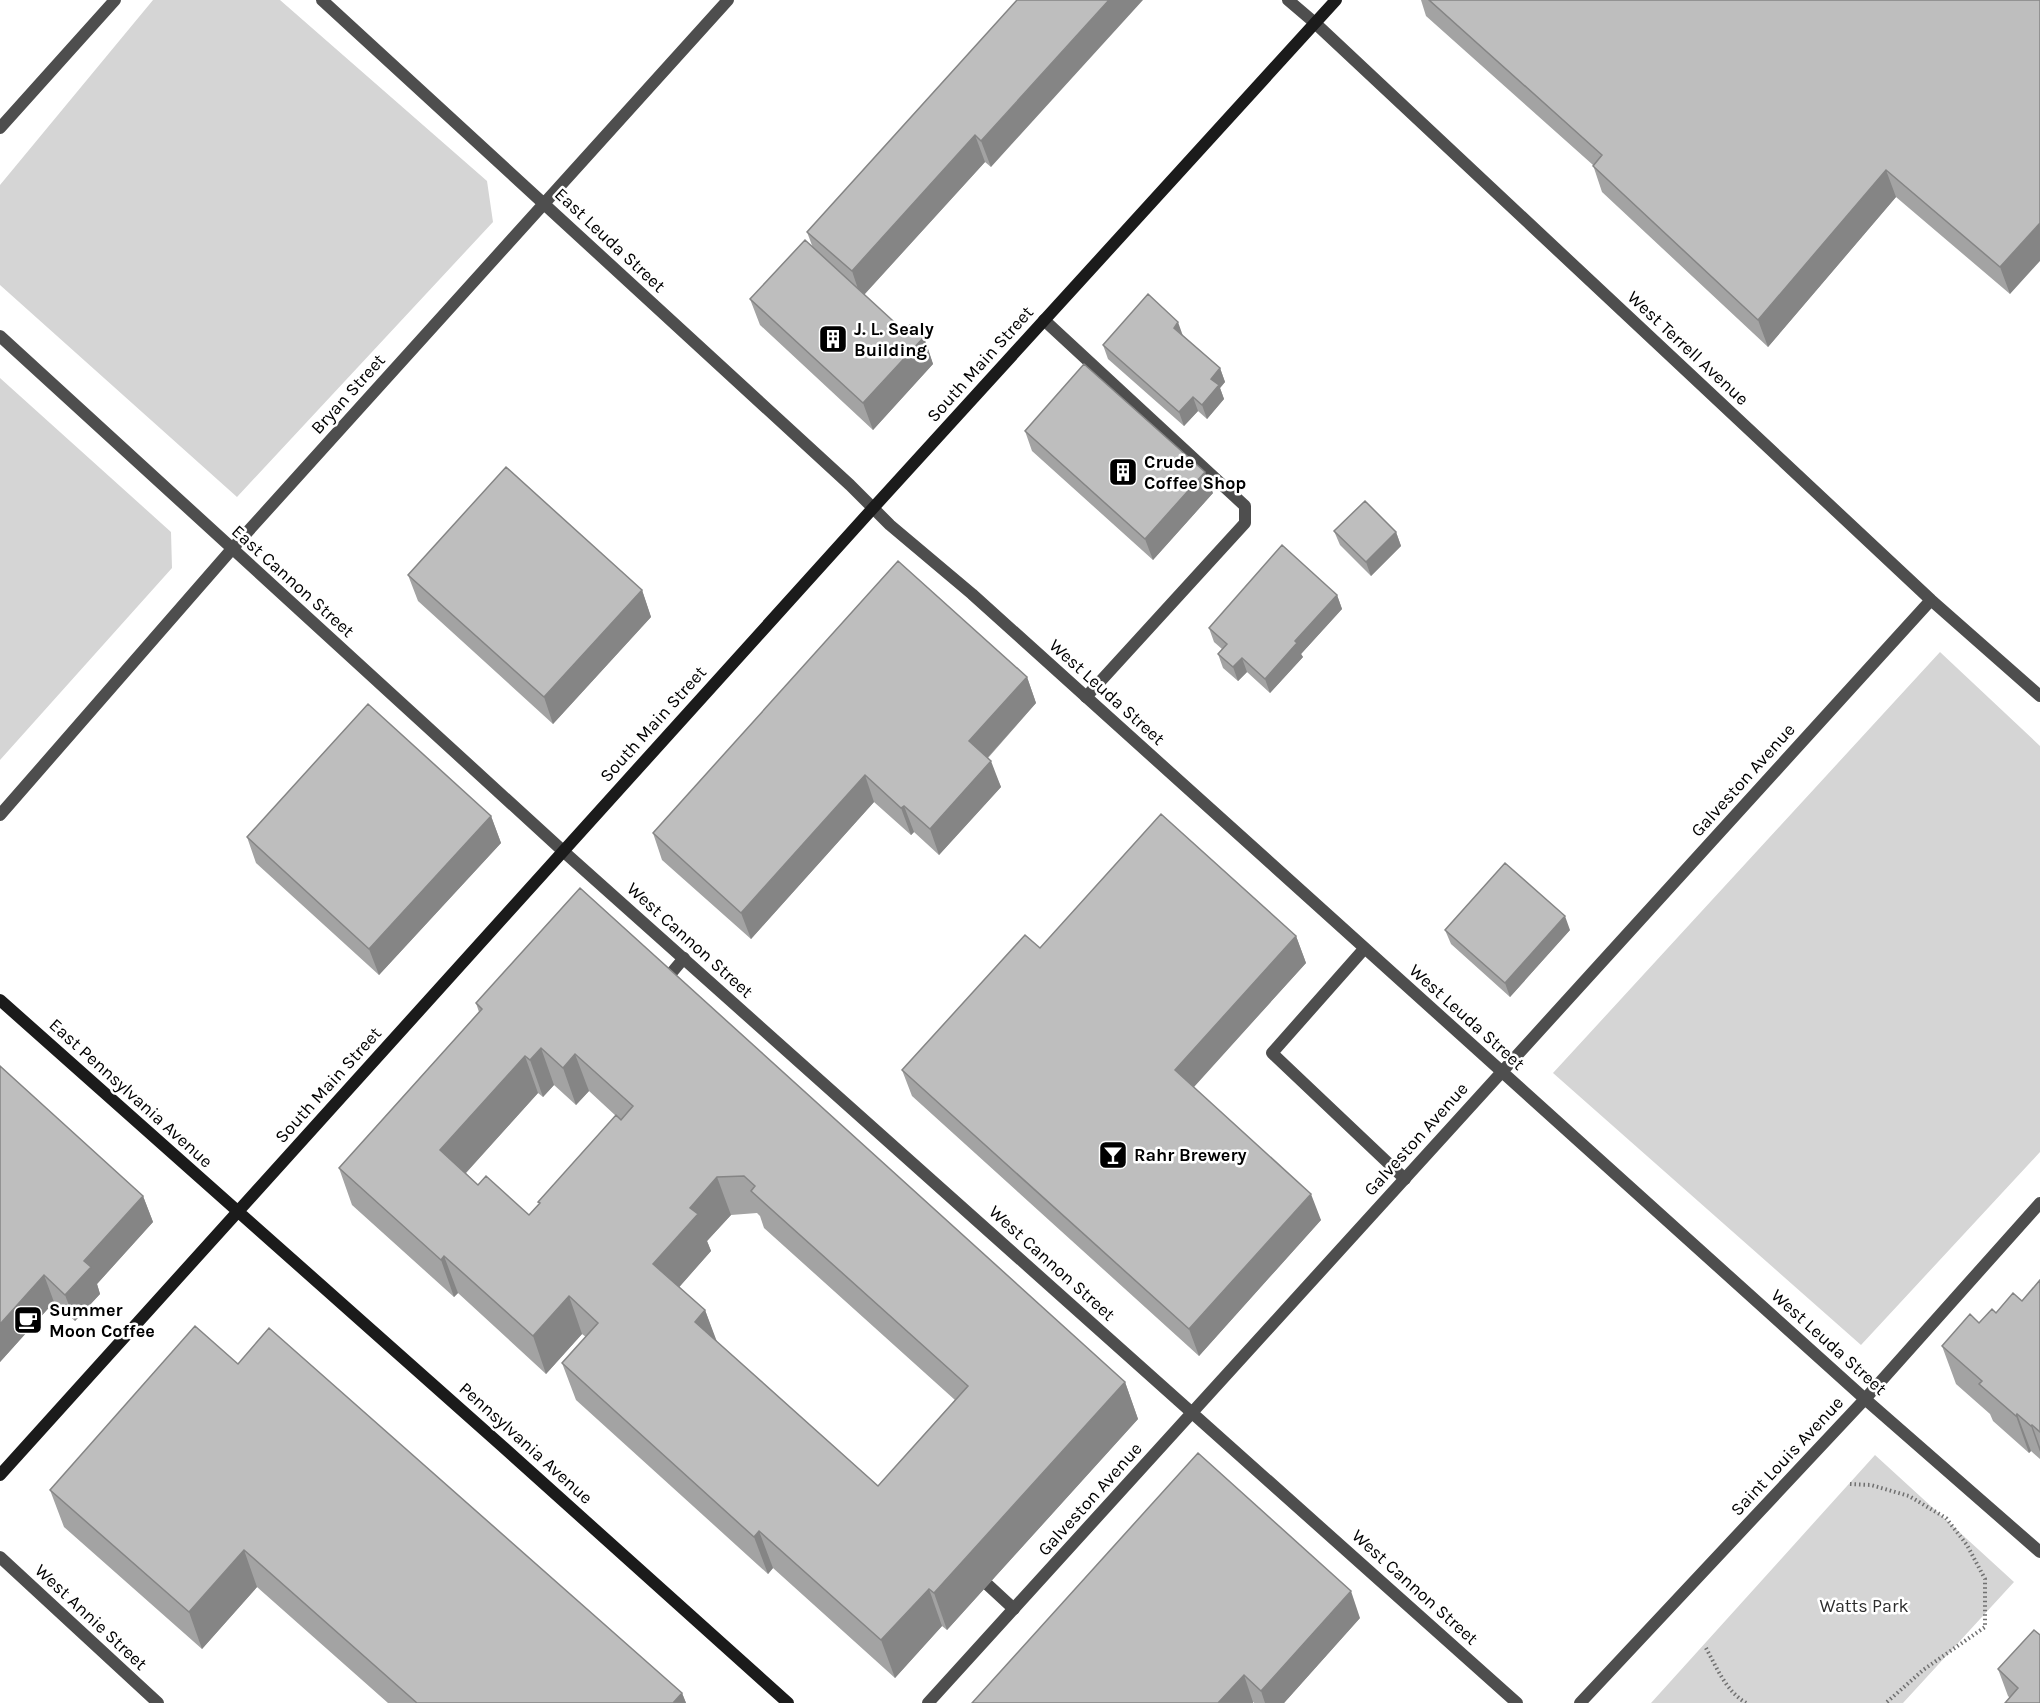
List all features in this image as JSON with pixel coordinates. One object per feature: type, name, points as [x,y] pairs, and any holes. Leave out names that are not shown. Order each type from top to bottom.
[{"type":"street","points":[[0,128],[115,0]]},
{"type":"street","name":"East Leuda Street","points":[[322,0],[874,507]]},
{"type":"street","name":"Bryan Street","points":[[0,815],[232,549],[728,0]]},
{"type":"street","name":"West Terrell Avenue","points":[[1288,0],[1931,600],[2040,696]]},
{"type":"street","name":"South Main Street","points":[[0,1475],[874,507],[1336,0]]},
{"type":"street","points":[[1044,320],[1245,506],[1245,523],[1086,697]]},
{"type":"street","name":"East Cannon Street","points":[[0,336],[563,851]]},
{"type":"street","name":"West Leuda Street","points":[[874,507],[890,525],[972,594],[1364,949],[2040,1552]]},
{"type":"street","name":"Galveston Avenue","points":[[928,1703],[1931,600]]},
{"type":"street","name":"West Cannon Street","points":[[563,851],[1517,1703]]},
{"type":"street","points":[[1364,949],[1272,1053],[1405,1179]]},
{"type":"street","points":[[660,986],[684,958]]},
{"type":"street","name":"East Pennsylvania Avenue","points":[[0,1000],[237,1212]]},
{"type":"street","name":"Saint Louis Avenue","points":[[1580,1703],[1865,1398],[2040,1203]]},
{"type":"street","name":"Pennsylvania Avenue","points":[[237,1212],[788,1703]]},
{"type":"street","name":"West Annie Street","points":[[0,1557],[158,1703]]},
{"type":"street","points":[[988,1585],[1014,1609]]},
{"type":"path","points":[[1850,1484],[1871,1485],[1909,1496],[1946,1518],[1967,1545],[1985,1579],[1985,1627],[1923,1670],[1886,1703]]},
{"type":"path","points":[[1706,1648],[1724,1680],[1739,1699],[1746,1703]]},
{"type":"green space","points":[[153,0],[280,0],[487,181],[493,222],[237,497],[0,285],[0,185]]},
{"type":"green space","points":[[0,378],[171,532],[172,568],[0,760]]},
{"type":"green space","points":[[1940,652],[2040,746],[2040,1152],[1861,1345],[1553,1073]]},
{"type":"green space","name":"Watts Park","points":[[1875,1455],[2014,1582],[1903,1703],[1651,1703]]},
{"type":"building","points":[[1017,0],[1109,0],[981,141],[975,135],[852,271],[807,232]]},
{"type":"building","points":[[1429,0],[2040,0],[2040,223],[2000,267],[1886,170],[1758,320],[1593,166],[1602,155]]},
{"type":"building","name":"J. L. Sealy Building","points":[[805,240],[904,331],[910,325],[924,337],[863,403],[750,299]]},
{"type":"building","points":[[1148,294],[1178,322],[1174,328],[1220,368],[1211,379],[1219,385],[1202,405],[1193,397],[1179,412],[1103,345]]},
{"type":"building","name":"Crude Coffee Shop","points":[[1084,364],[1205,472],[1145,539],[1025,431]]},
{"type":"building","points":[[506,467],[642,590],[544,697],[408,575]]},
{"type":"building","points":[[1365,501],[1396,532],[1366,562],[1334,531]]},
{"type":"building","points":[[1282,545],[1337,595],[1295,641],[1297,643],[1265,679],[1242,658],[1233,667],[1218,654],[1227,644],[1209,628]]},
{"type":"building","points":[[898,561],[1027,677],[969,741],[991,761],[930,829],[904,806],[901,808],[865,775],[741,913],[653,833]]},
{"type":"building","points":[[368,704],[491,816],[369,949],[247,837]]},
{"type":"building","name":"Rahr Brewery","points":[[1161,814],[1296,936],[1175,1070],[1311,1194],[1189,1329],[902,1070],[1025,935],[1040,948]]},
{"type":"building","points":[[1505,863],[1565,916],[1505,983],[1445,930]]},
{"type":"building","points":[[580,888],[1125,1382],[934,1593],[929,1589],[881,1640],[759,1531],[754,1537],[562,1363],[598,1323],[569,1296],[533,1336],[444,1256],[441,1260],[339,1168],[482,1009],[476,1003]],"holes":[[[541,1048],[563,1068],[575,1054],[633,1106],[621,1120],[616,1115],[529,1215],[486,1176],[478,1185],[440,1150],[525,1056],[530,1060]],[[744,1176],[755,1186],[751,1191],[968,1386],[878,1486],[695,1322],[705,1310],[653,1264],[698,1214],[690,1208],[717,1177]]]},
{"type":"building","points":[[0,1066],[143,1196],[84,1261],[91,1267],[65,1295],[44,1275],[0,1324]]},
{"type":"building","points":[[2040,1280],[2040,1432],[2017,1414],[2016,1416],[1979,1384],[1982,1381],[1942,1346],[1970,1314],[1979,1323],[1992,1309],[1996,1313],[2013,1293],[2022,1301]]},
{"type":"building","points":[[195,1326],[238,1364],[269,1328],[682,1693],[673,1703],[417,1703],[244,1550],[189,1612],[50,1490]]},
{"type":"building","points":[[1198,1453],[1351,1591],[1261,1691],[1244,1675],[1218,1703],[972,1703]]},
{"type":"building","points":[[2034,1630],[2040,1635],[2040,1703],[2005,1703],[2018,1688],[1998,1669]]},
{"type":"place","name":"J. L. Sealy Building","points":[[833,339]]},
{"type":"place","name":"Crude Coffee Shop","points":[[1123,472]]},
{"type":"place","name":"Rahr Brewery","points":[[1113,1155]]},
{"type":"place","name":"Summer Moon Coffee","points":[[28,1320]]}]
